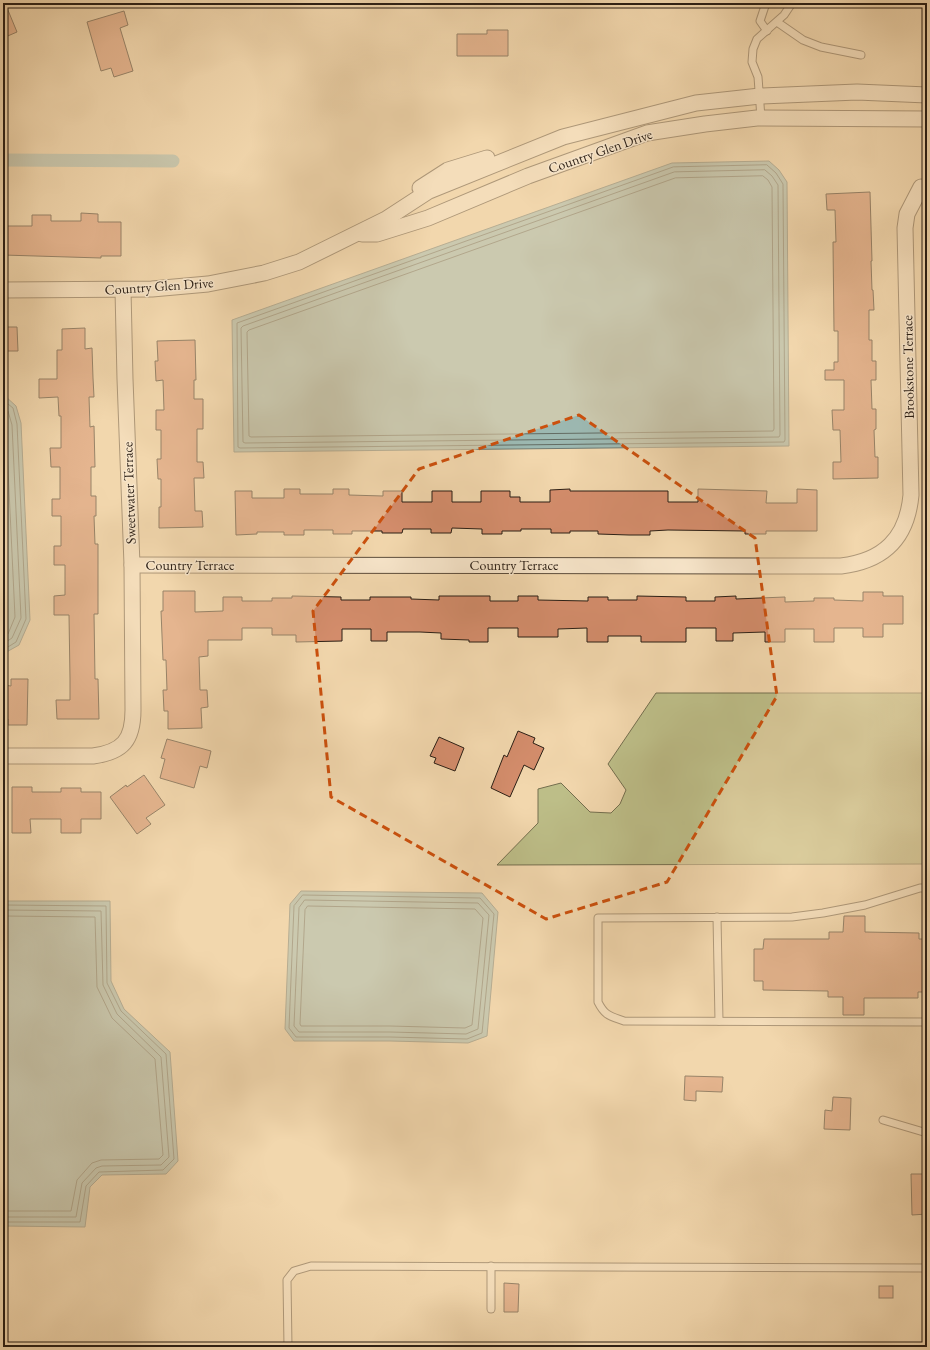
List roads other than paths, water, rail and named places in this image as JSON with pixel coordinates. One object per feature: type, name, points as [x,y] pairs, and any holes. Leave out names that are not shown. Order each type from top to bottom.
[{"type":"street","name":"Country Glen Drive","points":[[3,290],[152,289],[208,284],[264,273],[299,262],[386,219],[430,192],[563,137],[696,103],[760,96],[857,92],[927,95]]},
{"type":"street","name":"Country Glen Drive","points":[[355,234],[377,234],[428,218],[528,176],[647,133],[705,124],[761,118],[927,119]]},
{"type":"street","name":"Brookstone Terrace","points":[[891,544],[898,537],[903,528],[911,502],[905,228],[907,214],[921,187]]},
{"type":"street","name":"Sweetwater Terrace","points":[[3,756],[104,755],[113,752],[124,743],[131,731],[133,723],[132,565],[123,290]]},
{"type":"street","name":"Country Terrace","points":[[132,565],[840,566],[874,558],[891,544]]},
{"type":"lane","points":[[766,3],[760,21],[767,31]]},
{"type":"lane","points":[[761,118],[758,77],[752,62],[753,49],[757,38],[784,15],[792,3]]},
{"type":"lane","points":[[777,22],[803,40],[821,47],[861,55]]},
{"type":"lane","points":[[927,888],[920,888],[865,905],[792,917],[598,918],[598,1002],[606,1014],[624,1021],[927,1022]]},
{"type":"lane","points":[[717,917],[719,1021]]},
{"type":"lane","points":[[883,1120],[927,1133]]},
{"type":"lane","points":[[288,1347],[287,1280],[294,1271],[311,1266],[927,1268]]},
{"type":"lane","points":[[491,1266],[491,1309]]},
{"type":"water","points":[[769,161],[779,170],[787,182],[789,446],[234,452],[232,320],[672,163]]},
{"type":"water","points":[[3,396],[5,396],[16,406],[21,423],[30,620],[19,645],[3,654]]},
{"type":"water","points":[[301,891],[482,893],[498,912],[487,1036],[468,1043],[294,1041],[285,1029],[290,904]]},
{"type":"water","points":[[3,901],[110,901],[111,981],[124,1009],[170,1052],[178,1161],[166,1174],[102,1175],[90,1187],[85,1227],[3,1226]]},
{"type":"waterway","points":[[3,160],[173,161]]}]
